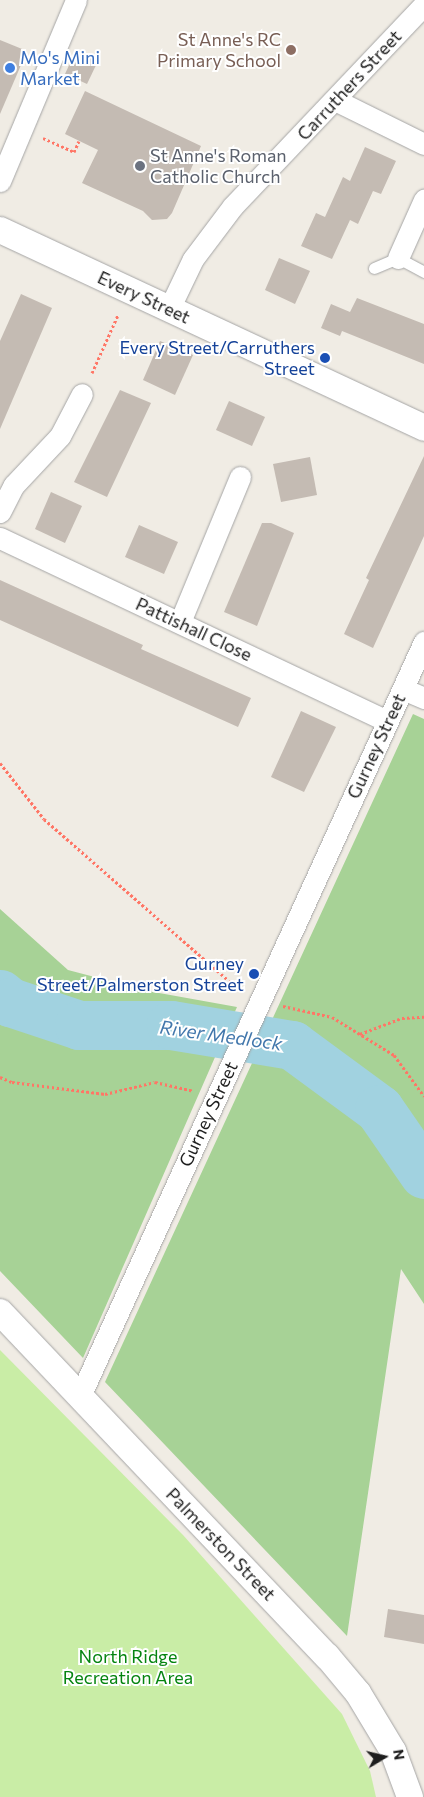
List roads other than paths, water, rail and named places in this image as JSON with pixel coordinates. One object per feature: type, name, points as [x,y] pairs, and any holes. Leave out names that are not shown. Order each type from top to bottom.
[{"type":"street","points":[[0,181],[76,0]]},
{"type":"street","name":"Carruthers Street","points":[[169,309],[192,259],[233,206],[424,5]]},
{"type":"street","points":[[335,100],[424,144]]},
{"type":"street","points":[[398,258],[424,200]]},
{"type":"street","name":"Every Street","points":[[0,230],[424,428]]},
{"type":"street","points":[[0,512],[14,485],[60,436],[82,394]]},
{"type":"street","points":[[180,622],[240,477]]},
{"type":"street","name":"Pattishall Close","points":[[0,538],[387,721]]},
{"type":"street","name":"Gurney Street","points":[[80,1396],[424,642]]},
{"type":"street","points":[[403,689],[424,698]]},
{"type":"street","name":"Palmerston Street","points":[[0,1312],[327,1656],[358,1694],[393,1751],[410,1797]]},
{"type":"lane","points":[[374,268],[398,258],[424,272]]},
{"type":"waterway","name":"River Medlock","points":[[0,994],[10,1002],[79,1025],[171,1025],[292,1045],[379,1109],[424,1174]]},
{"type":"place","name":"St Anne's RC Primary School","points":[[291,50]]},
{"type":"place","name":"Mo's Mini Market","points":[[10,68]]},
{"type":"place","name":"St Anne's Roman Catholic Church","points":[[140,166]]},
{"type":"place","name":"Every Street/Carruthers Street","points":[[325,358]]},
{"type":"place","name":"Gurney Street/Palmerston Street","points":[[254,974]]},
{"type":"park label","name":"North Ridge Recreation Area","points":[[128,1667]]}]
